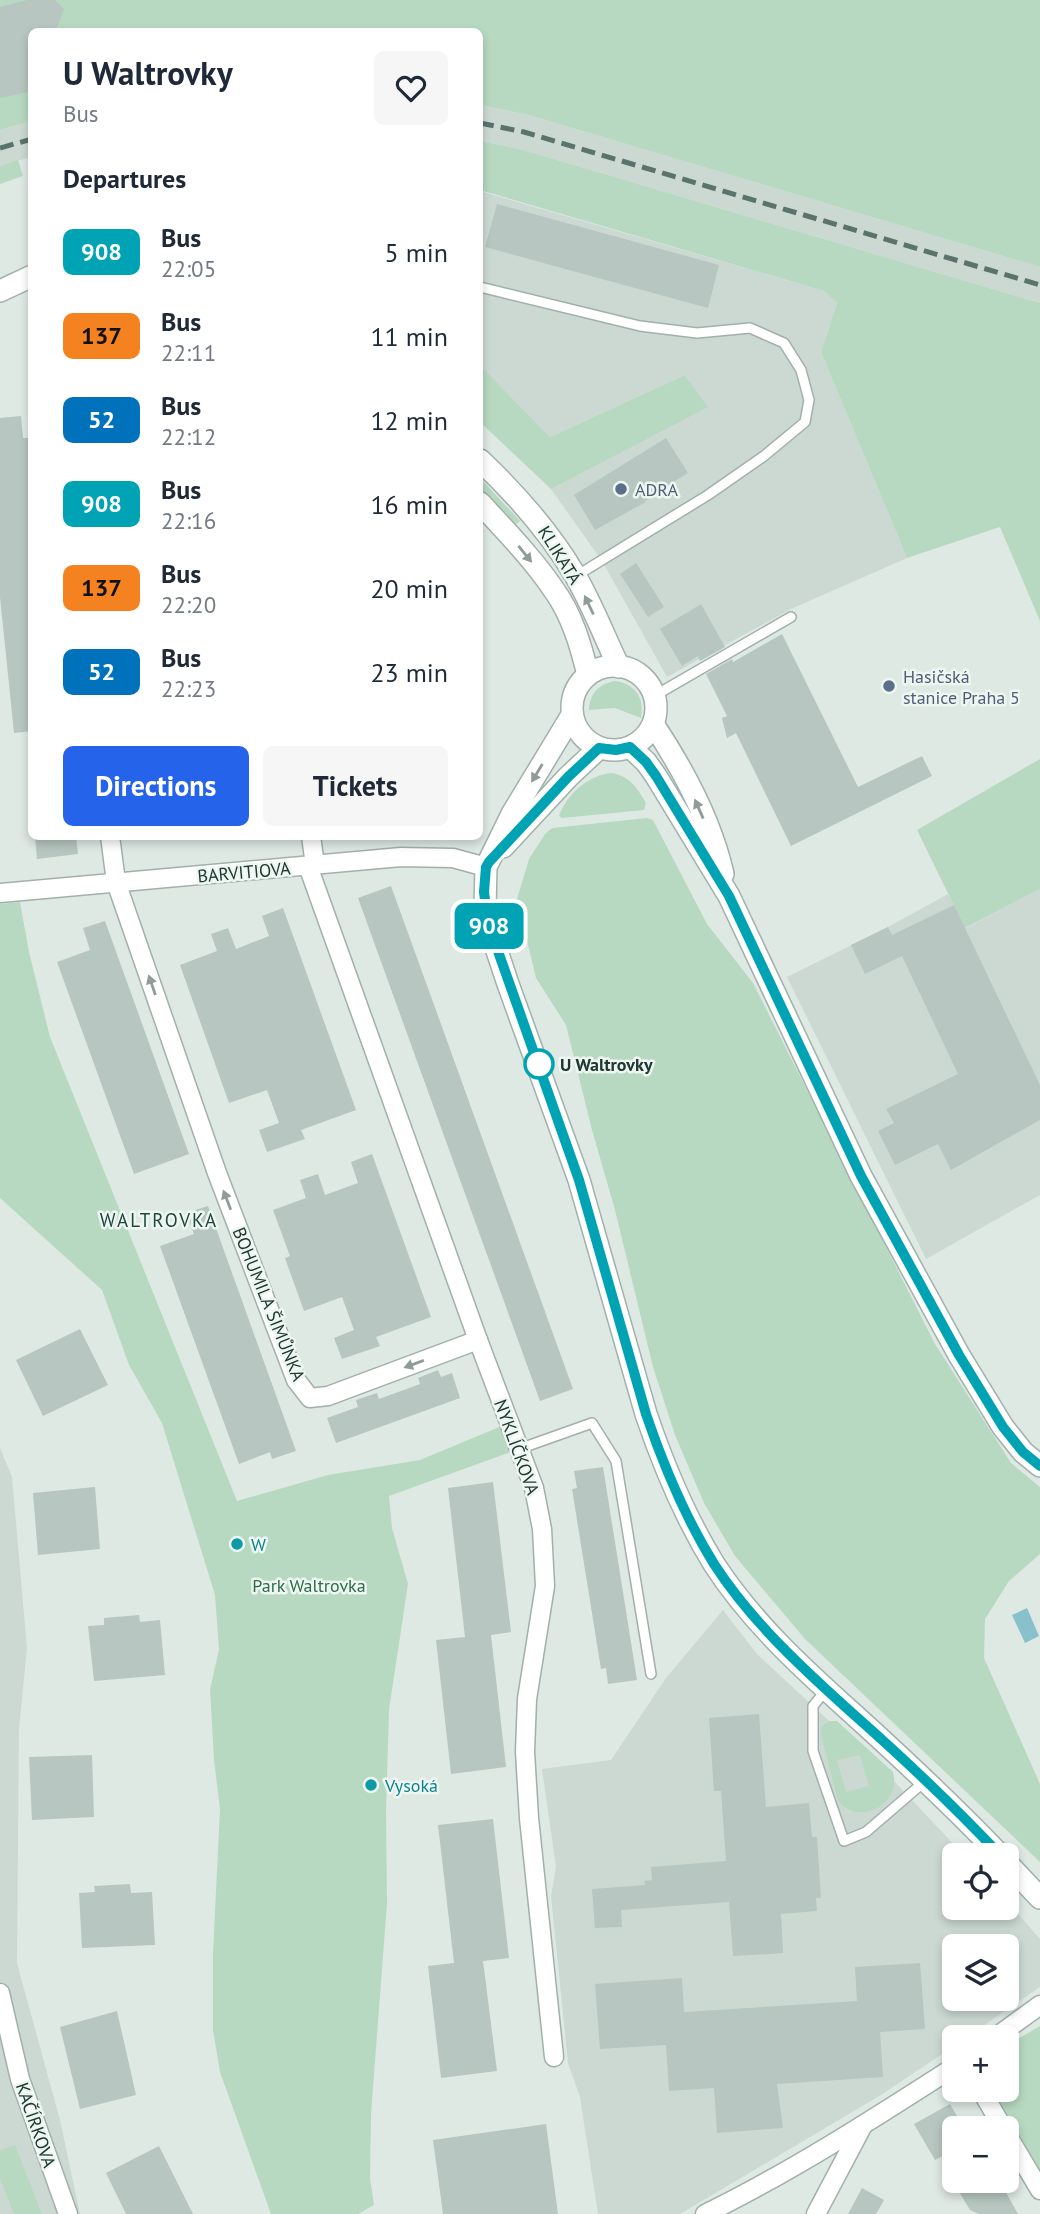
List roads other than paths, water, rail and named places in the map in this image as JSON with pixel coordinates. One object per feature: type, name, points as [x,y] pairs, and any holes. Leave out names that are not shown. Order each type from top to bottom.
[{"type":"street","points":[[0,291],[28,278]]},
{"type":"street","name":"KLIKATÁ","points":[[483,463],[537,518],[576,576],[619,667]]},
{"type":"street","name":"KLIKATÁ","points":[[483,506],[555,590],[571,622],[588,675]]},
{"type":"street","points":[[572,715],[580,733],[599,748],[616,750],[630,747],[640,741],[653,724],[654,696],[644,680],[634,672],[619,667],[606,667],[588,675],[575,691],[572,715],[512,814],[488,864],[484,892],[488,923],[579,1180],[646,1414],[671,1482],[690,1522],[734,1592],[774,1638],[988,1843]]},
{"type":"street","points":[[653,724],[677,759],[718,851],[729,896]]},
{"type":"street","points":[[630,747],[656,776],[729,896],[861,1176],[946,1331],[1003,1427],[1023,1452],[1040,1466]]},
{"type":"street","points":[[488,864],[568,777],[599,748]]},
{"type":"street","points":[[111,840],[116,882]]},
{"type":"street","name":"NYKLÍČKOVA","points":[[311,840],[312,866],[478,1340],[534,1488],[542,1529],[545,1587],[527,1699],[525,1752],[528,1818],[554,2057]]},
{"type":"street","name":"BARVITIOVA","points":[[0,893],[411,856],[453,858],[488,864]]},
{"type":"street","name":"BOHUMILA ŠIMŮNKA","points":[[116,882],[217,1173],[296,1380],[310,1398],[328,1396],[478,1340]]},
{"type":"street","points":[[1019,1876],[1040,1898]]},
{"type":"street","name":"KAČÍRKOVA","points":[[0,1993],[20,2079],[68,2214]]},
{"type":"street","points":[[1012,2025],[1040,2005]]},
{"type":"street","points":[[705,2214],[863,2125],[942,2075]]},
{"type":"street","points":[[816,2214],[863,2125]]},
{"type":"street","points":[[1019,2155],[1040,2190]]},
{"type":"lane","points":[[483,288],[640,326],[697,333],[750,328],[783,343],[801,370],[809,400],[804,422],[764,456],[708,495],[576,576]]},
{"type":"lane","points":[[654,696],[791,617]]},
{"type":"lane","points":[[519,1449],[592,1423],[616,1461],[651,1674]]},
{"type":"lane","points":[[826,1690],[813,1706],[813,1751],[844,1841],[866,1832],[924,1782]]},
{"type":"water","points":[[1027,1608],[1039,1636],[1025,1643],[1012,1615]]},
{"type":"railway","points":[[483,124],[524,132],[1040,285]]},
{"type":"railway","points":[[0,148],[28,140]]},
{"type":"place","name":"ADRA","points":[[621,489]]},
{"type":"place","name":"Hasičská stanice Praha 5","points":[[889,686]]},
{"type":"place","name":"U Waltrovky","points":[[539,1064]]},
{"type":"place","name":"W","points":[[237,1544]]},
{"type":"place","name":"Vysoká","points":[[371,1785]]},
{"type":"district","name":"WALTROVKA","points":[[159,1220]]},
{"type":"park label","name":"Park Waltrovka","points":[[309,1585]]}]
